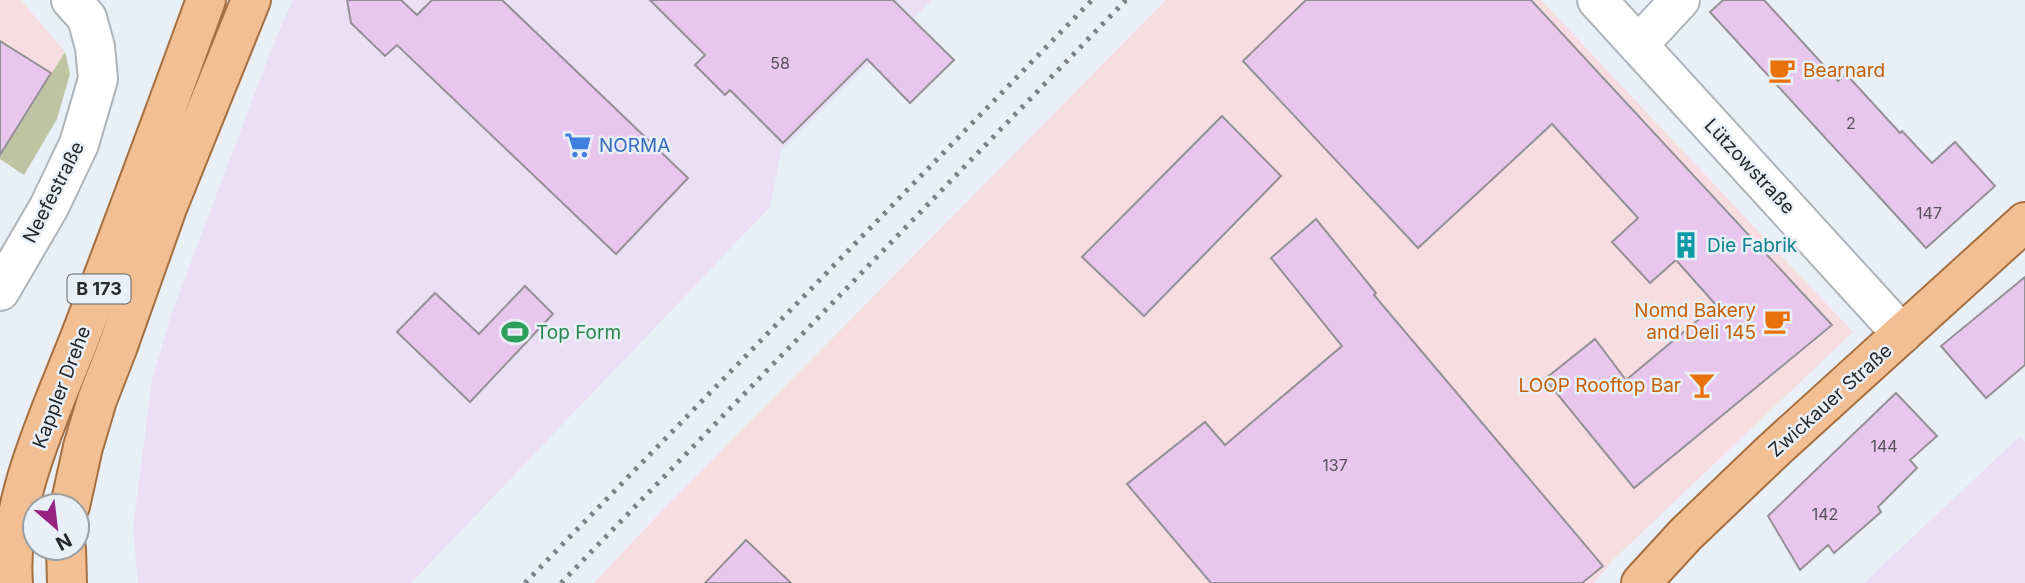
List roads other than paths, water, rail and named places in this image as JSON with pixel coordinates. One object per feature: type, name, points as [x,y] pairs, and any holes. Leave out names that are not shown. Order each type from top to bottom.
[{"type":"main road","name":"Kappler Drehe","points":[[13,583],[12,571],[24,487],[206,0]]},
{"type":"main road","name":"Kappler Drehe","points":[[73,492],[97,400],[167,208],[251,0]]},
{"type":"main road","name":"Zwickauer Straße","points":[[1641,583],[1716,505],[2025,222]]},
{"type":"main road","points":[[66,562],[66,583]]},
{"type":"street","name":"Neefestraße","points":[[0,291],[48,207],[79,144],[98,79],[95,47],[87,18],[71,0]]},
{"type":"street","name":"Lützowstraße","points":[[1597,0],[1902,334]]},
{"type":"street","points":[[1638,45],[1680,0]]},
{"type":"railway","points":[[525,583],[1092,0]]},
{"type":"railway","points":[[561,583],[1126,0]]},
{"type":"place","name":"Bearnard","points":[[1782,70]]},
{"type":"place","name":"NORMA","points":[[578,145]]},
{"type":"place","name":"Die Fabrik","points":[[1686,245]]},
{"type":"place","name":"Nomd Bakery and Deli 145","points":[[1777,321]]},
{"type":"place","name":"Top Form","points":[[515,332]]},
{"type":"place","name":"LOOP Rooftop Bar","points":[[1702,385]]}]
